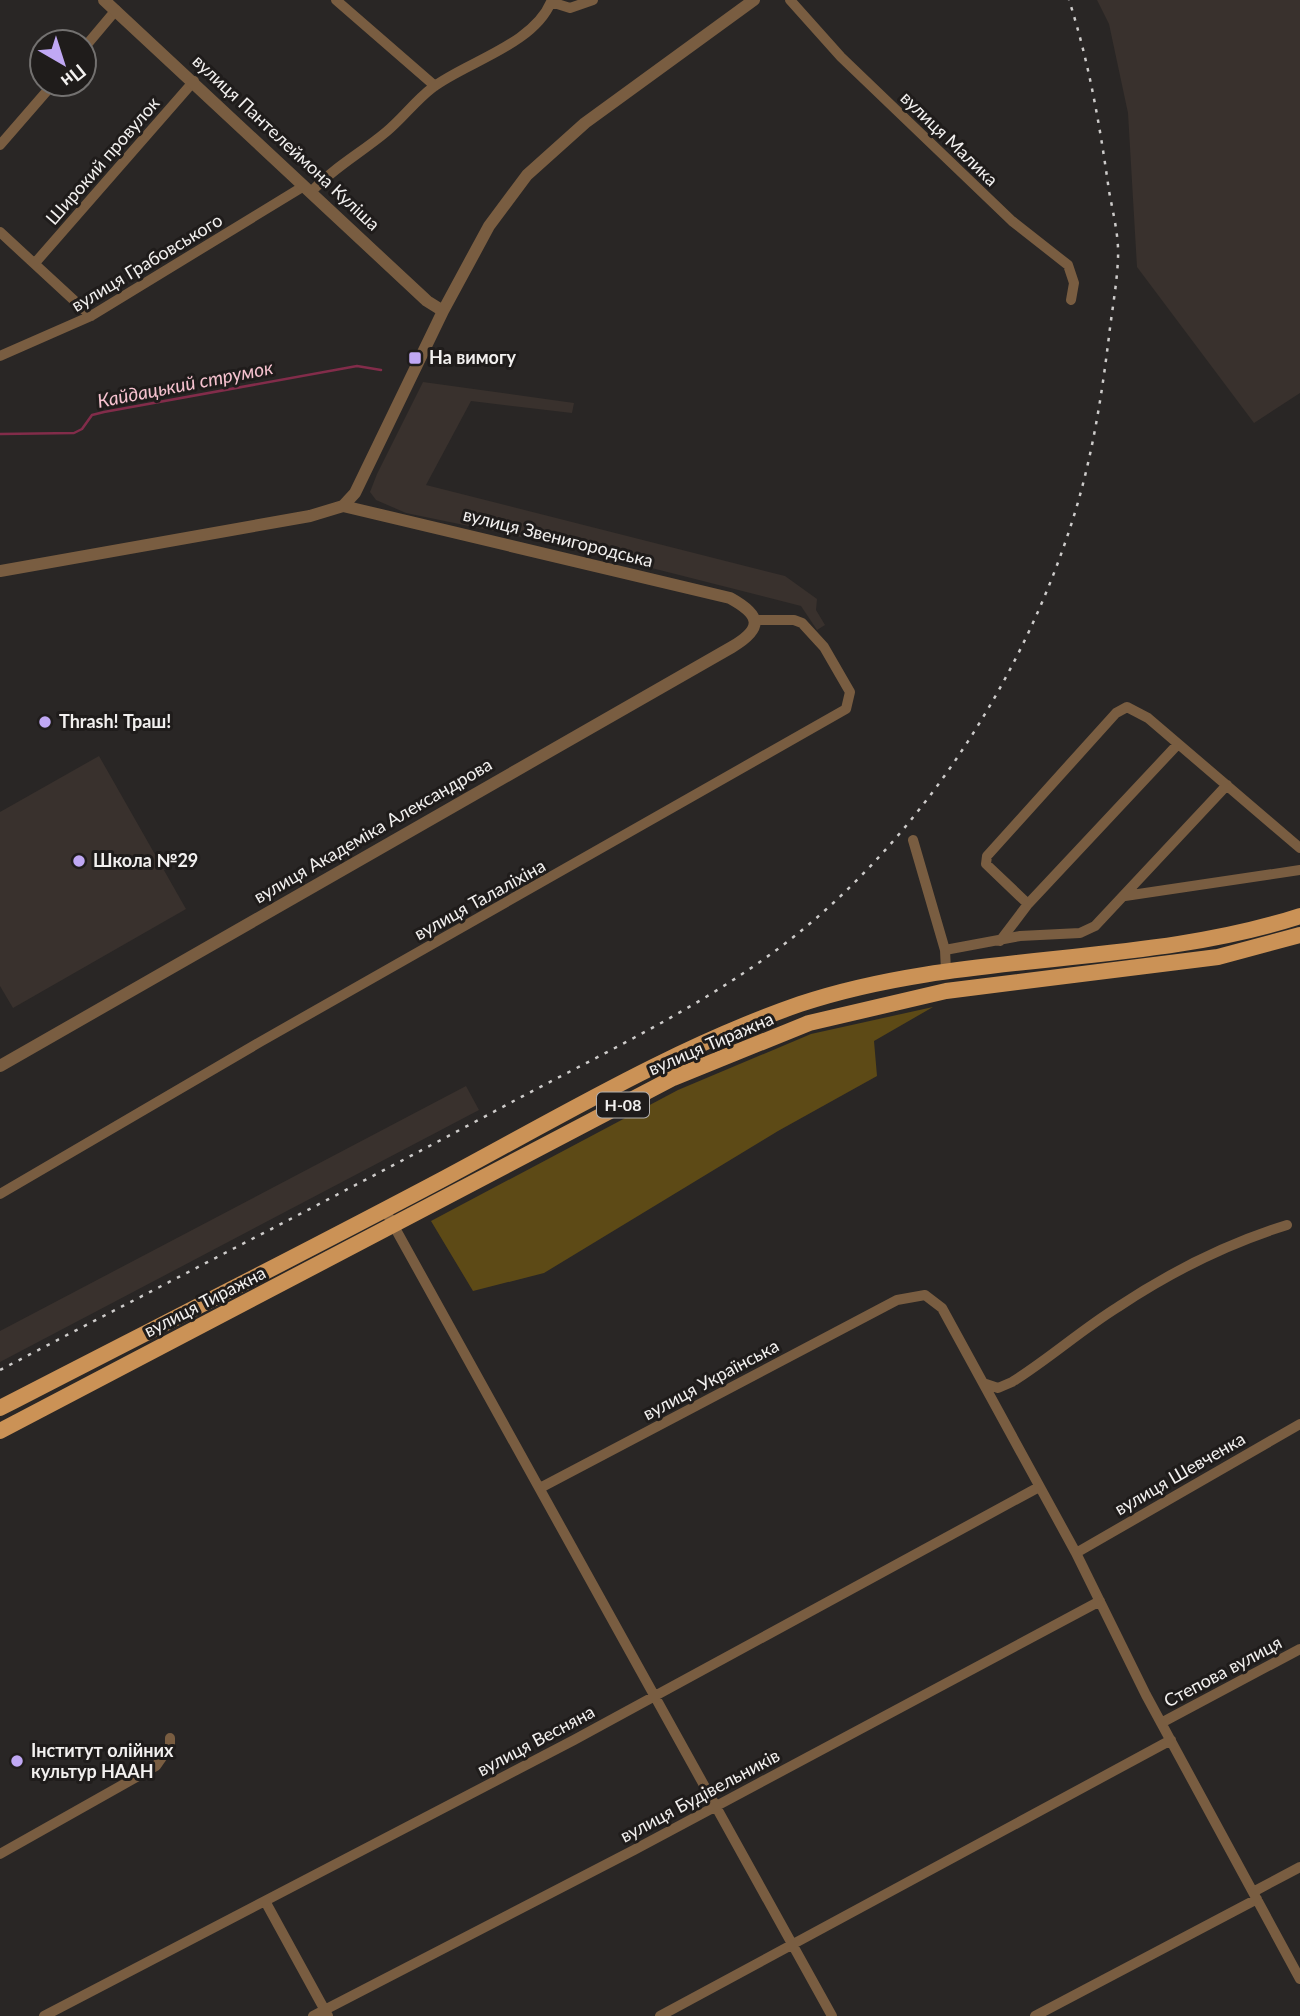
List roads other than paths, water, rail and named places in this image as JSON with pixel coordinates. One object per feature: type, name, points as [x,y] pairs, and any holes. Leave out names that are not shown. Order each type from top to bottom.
[{"type":"main road","name":"вулиця Тиражна","points":[[0,1408],[385,1210],[663,1062],[732,1030],[852,989],[946,970],[1215,937],[1300,916]]},
{"type":"main road","name":"вулиця Тиражна","points":[[0,1431],[673,1079],[729,1055],[821,1020],[946,991],[1218,957],[1300,935]]},
{"type":"main road","points":[[946,970],[946,991]]},
{"type":"street","name":"вулиця Пантелеймона Куліша","points":[[104,0],[427,301],[443,311]]},
{"type":"street","points":[[336,0],[388,42],[435,86]]},
{"type":"street","name":"вулиця Грабовського","points":[[0,356],[91,316],[307,189],[383,135],[435,86],[519,36],[540,19],[550,1],[570,8],[593,0]]},
{"type":"street","points":[[0,571],[310,516],[343,506],[355,493],[443,311],[489,226],[527,175],[586,123],[754,0]]},
{"type":"street","name":"вулиця Малика","points":[[790,0],[841,57],[1012,221],[1068,265],[1074,283],[1071,300]]},
{"type":"street","points":[[98,31],[116,10]]},
{"type":"street","name":"Широкий провулок","points":[[35,263],[194,81]]},
{"type":"street","points":[[0,145],[41,98]]},
{"type":"street","points":[[0,232],[91,316]]},
{"type":"street","name":"вулиця Звенигородська","points":[[343,506],[730,598],[753,612],[756,620]]},
{"type":"street","name":"вулиця Академіка Александрова","points":[[0,1066],[732,647],[750,635],[756,620]]},
{"type":"street","name":"вулиця Талаліхіна","points":[[0,1194],[260,1042],[846,709],[850,692],[811,630],[794,620],[756,620]]},
{"type":"street","points":[[1028,904],[986,864],[987,856],[1116,713],[1126,707],[1140,712],[1300,848]]},
{"type":"street","points":[[1000,941],[1028,904],[1178,744]]},
{"type":"street","points":[[945,950],[1020,936],[1080,933],[1095,926],[1227,785]]},
{"type":"street","points":[[913,840],[945,950],[946,970]]},
{"type":"street","points":[[1124,896],[1300,870]]},
{"type":"street","points":[[385,1210],[832,2016]]},
{"type":"street","points":[[983,1383],[998,1388],[1012,1382],[1118,1307],[1201,1256],[1287,1225]]},
{"type":"street","name":"вулиця Українська","points":[[540,1488],[897,1300],[925,1295],[942,1308],[983,1383]]},
{"type":"street","points":[[983,1383],[1076,1553],[1161,1723],[1300,1979]]},
{"type":"street","name":"вулиця Шевченка","points":[[1076,1553],[1300,1424]]},
{"type":"street","name":"вулиця Весняна","points":[[44,2016],[654,1695],[1039,1487]]},
{"type":"street","name":"вулиця Будівельників","points":[[313,2016],[327,2013],[1100,1601]]},
{"type":"street","name":"Степова вулиця","points":[[1161,1723],[1300,1649]]},
{"type":"street","points":[[0,1854],[156,1766],[170,1746],[170,1738]]},
{"type":"street","points":[[660,2016],[1171,1741]]},
{"type":"street","points":[[1035,2016],[1255,1895],[1300,1867]]},
{"type":"street","points":[[265,1901],[327,2013]]},
{"type":"waterway","name":"Кайдацький струмок","points":[[0,434],[74,433],[82,429],[92,415],[104,412],[357,366],[381,370]]},
{"type":"railway","points":[[0,1370],[693,1005],[763,960],[844,893],[888,847],[930,796],[967,743],[1001,686],[1030,628],[1056,569],[1076,509],[1096,423],[1116,287],[1118,241],[1093,94],[1069,0]]},
{"type":"place","name":"На вимогу","points":[[415,358]]},
{"type":"place","name":"Thrash! Траш!","points":[[45,722]]},
{"type":"place","name":"Школа №29","points":[[79,861]]},
{"type":"place","name":"Інститут олійних культур НААН","points":[[17,1761]]}]
